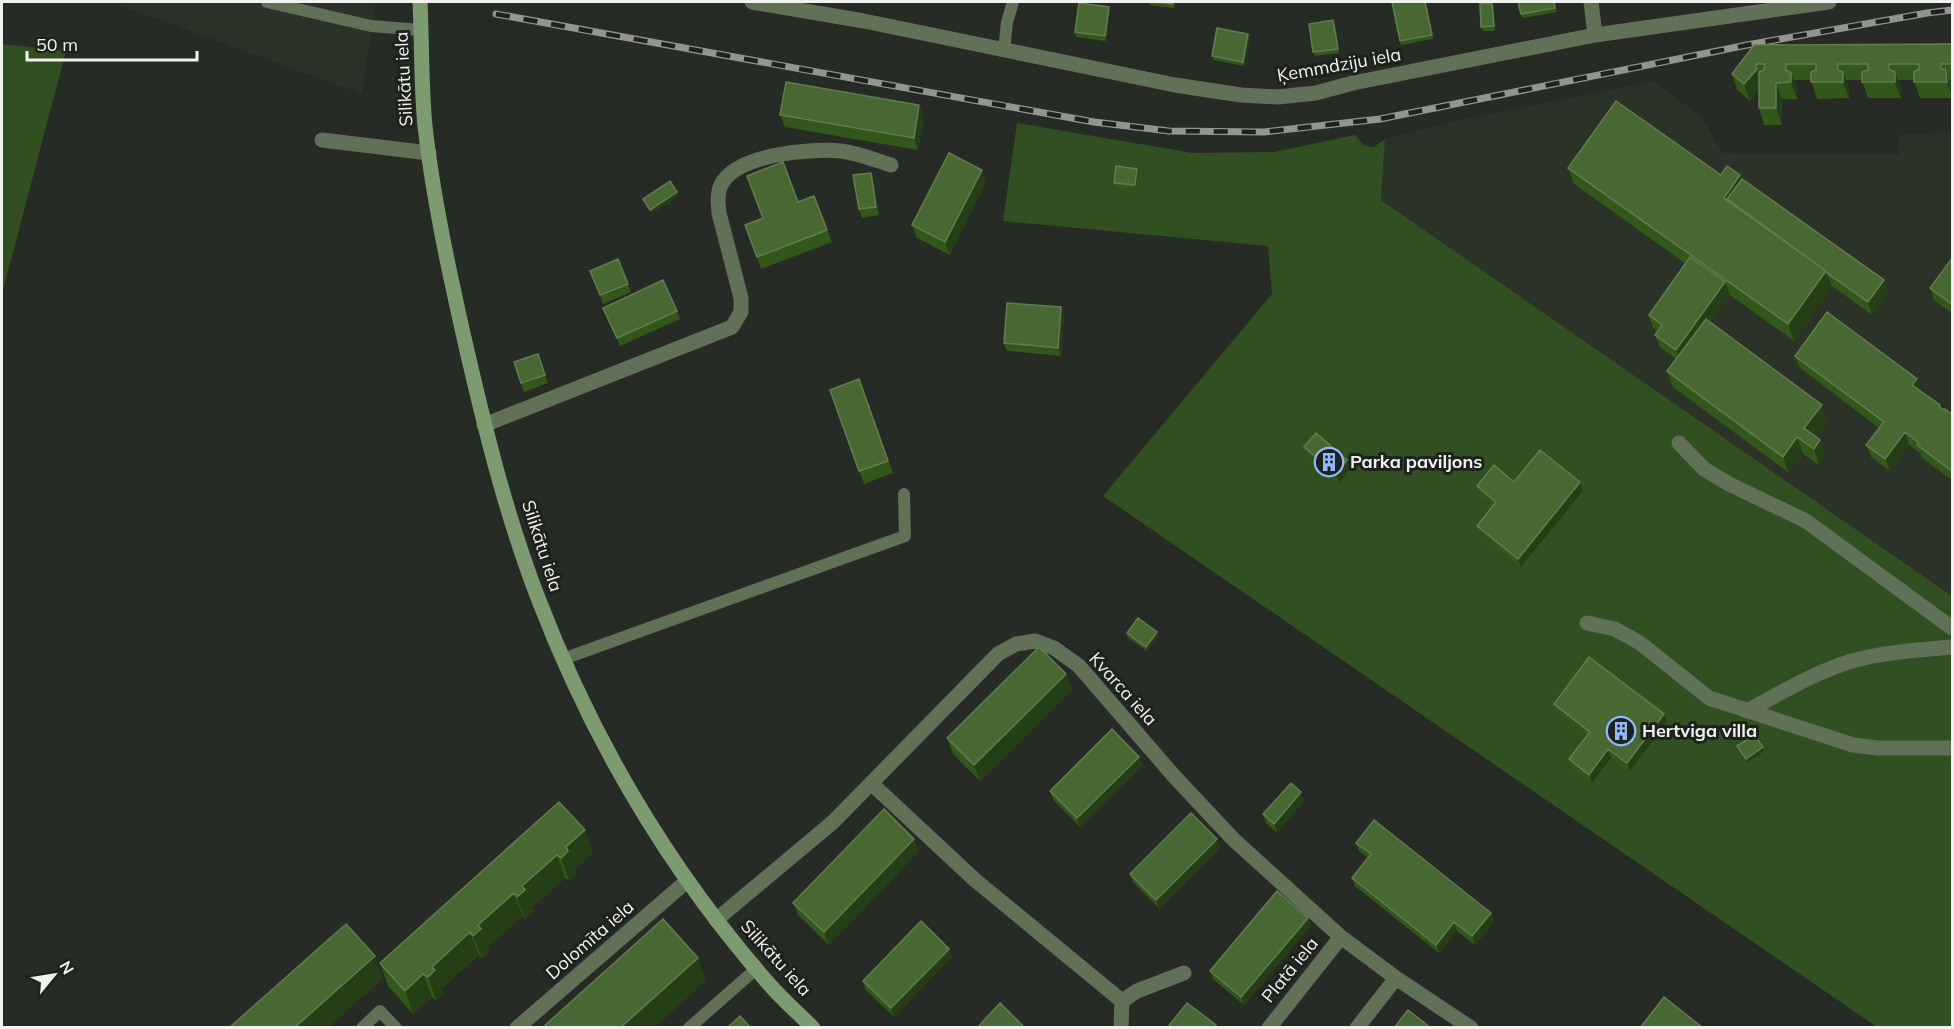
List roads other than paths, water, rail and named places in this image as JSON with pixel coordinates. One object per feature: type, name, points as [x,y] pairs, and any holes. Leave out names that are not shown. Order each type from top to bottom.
[{"type":"main road","name":"Silikātu iela","points":[[420,2],[425,123],[453,286],[484,425],[530,575],[590,720],[620,777],[687,881],[716,920],[770,986],[813,1028]]},
{"type":"street","name":"Ķemmdziju iela","points":[[752,2],[864,21],[1175,85],[1241,95],[1278,97],[1316,93],[1353,83],[1595,35],[1829,2]]},
{"type":"street","points":[[1591,2],[1595,35]]},
{"type":"street","points":[[322,140],[429,153]]},
{"type":"street","points":[[484,425],[732,327],[741,312],[741,298],[719,213],[718,199],[721,186],[726,178],[744,164],[761,158],[815,150],[844,151],[891,165]]},
{"type":"street","points":[[1679,443],[1704,469],[1729,484],[1806,521],[1953,628]]},
{"type":"street","points":[[1587,623],[1615,629],[1640,643],[1709,698],[1747,711],[1852,745],[1878,748],[1953,748]]},
{"type":"street","name":"Kvarca iela","points":[[716,920],[813,840],[872,784],[973,677],[998,654],[1016,644],[1035,641],[1054,648],[1079,666],[1173,775],[1233,839],[1341,937],[1396,978],[1471,1028]]},
{"type":"street","points":[[1747,711],[1818,674],[1852,661],[1902,652],[1953,647]]},
{"type":"street","points":[[872,784],[975,880],[1122,1001]]},
{"type":"street","name":"Dolomīta iela","points":[[517,1028],[687,881]]},
{"type":"street","name":"Platā iela","points":[[1269,1028],[1341,937]]},
{"type":"street","points":[[1122,1001],[1137,991],[1184,973]]},
{"type":"street","points":[[1357,1028],[1396,978]]},
{"type":"street","points":[[1121,1028],[1122,1001]]},
{"type":"lane","points":[[267,2],[371,26],[421,30]]},
{"type":"lane","points":[[1004,51],[1007,22],[1013,2]]},
{"type":"lane","points":[[563,659],[905,536],[904,494]]},
{"type":"lane","points":[[689,1028],[756,969]]},
{"type":"lane","points":[[362,1028],[380,1011],[396,1028]]},
{"type":"railway","points":[[496,14],[1094,122],[1169,131],[1264,132],[1380,119],[1747,45],[1952,10]]},
{"type":"place","name":"Parka paviljons","points":[[1329,462]]},
{"type":"place","name":"Hertviga villa","points":[[1621,731]]}]
